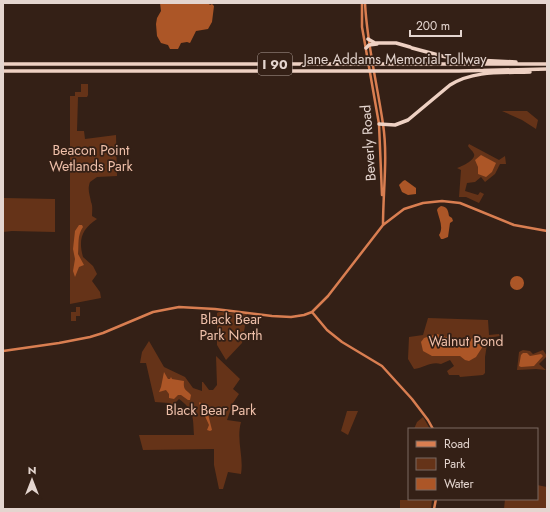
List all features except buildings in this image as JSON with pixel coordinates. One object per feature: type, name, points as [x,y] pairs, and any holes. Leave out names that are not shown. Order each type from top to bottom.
[{"type":"highway","points":[[368,39],[375,43],[396,43],[456,59],[547,63]]},
{"type":"highway","points":[[367,47],[386,42]]},
{"type":"highway","name":"Jane Addams Memorial Tollway","points":[[3,64],[547,63]]},
{"type":"highway","points":[[381,124],[395,125],[408,120],[450,85],[458,80],[470,76],[479,74],[547,70]]},
{"type":"highway","name":"Jane Addams Memorial Tollway","points":[[3,71],[547,70]]},
{"type":"street","name":"Beverly Road","points":[[362,3],[362,27],[371,58],[381,124],[383,225]]},
{"type":"street","name":"Beverly Road","points":[[365,3],[368,39],[367,57],[373,77]]},
{"type":"street","points":[[3,351],[90,337],[153,312],[179,307],[215,309],[290,317],[312,312],[328,296],[383,225],[404,209],[422,203],[442,201],[460,203],[514,225],[547,231]]},
{"type":"street","points":[[312,312],[327,330],[342,342],[382,366],[415,403],[432,428]]},
{"type":"green space","name":"Beacon Point Wetlands Park","points":[[81,84],[88,84],[88,95],[87,97],[78,97],[77,131],[84,131],[85,139],[116,135],[117,176],[97,177],[90,182],[89,190],[92,205],[92,216],[97,219],[88,227],[82,235],[81,240],[83,257],[93,266],[97,274],[92,281],[100,292],[101,298],[70,304],[70,96],[75,96],[75,92],[81,92]]},
{"type":"green space","points":[[502,111],[527,111],[538,120],[536,129],[522,120]]},
{"type":"green space","points":[[469,144],[499,160],[505,156],[506,164],[500,164],[495,174],[485,182],[481,177],[475,182],[467,183],[465,191],[478,195],[480,192],[484,194],[479,203],[466,197],[459,197],[461,170],[457,168],[468,162],[474,156],[468,146]]},
{"type":"green space","points":[[3,198],[55,199],[55,232],[3,232]]},
{"type":"green space","points":[[76,307],[80,307],[80,316],[76,316],[76,321],[71,321],[71,312],[76,312]]},
{"type":"green space","name":"Black Bear Park North","points":[[217,313],[247,314],[242,343],[226,360],[217,345]]},
{"type":"green space","name":"Walnut Pond","points":[[428,318],[488,320],[489,335],[499,334],[500,336],[488,338],[485,357],[485,373],[483,375],[460,377],[459,375],[449,375],[447,371],[454,366],[450,360],[441,364],[434,363],[414,369],[408,359],[409,337],[423,335]]},
{"type":"green space","name":"Black Bear Park","points":[[149,341],[164,367],[185,377],[193,388],[202,391],[202,382],[209,390],[213,390],[217,385],[216,356],[240,379],[233,389],[239,394],[233,403],[227,420],[241,422],[239,435],[242,468],[241,474],[228,472],[223,489],[219,489],[214,465],[214,449],[143,450],[139,435],[194,435],[192,414],[184,403],[179,399],[173,405],[169,403],[155,402],[146,363],[140,363],[142,352]]},
{"type":"green space","points":[[523,350],[530,351],[533,354],[543,350],[547,356],[539,364],[546,370],[517,370],[519,352]]},
{"type":"green space","points":[[347,411],[358,411],[348,435],[341,431]]},
{"type":"green space","points":[[423,417],[429,428],[414,428],[417,422]]},
{"type":"green space","points":[[538,485],[547,487],[547,509],[504,509],[505,500],[538,500]]},
{"type":"green space","points":[[400,500],[432,500],[431,509],[400,509]]},
{"type":"water","points":[[160,3],[212,4],[214,6],[212,22],[208,29],[196,31],[190,43],[181,43],[178,49],[170,49],[168,45],[161,43],[157,36],[156,24],[157,18],[161,11]]},
{"type":"water","points":[[481,155],[496,163],[492,172],[486,177],[478,174],[478,167],[475,160]]},
{"type":"water","points":[[405,180],[416,188],[416,194],[408,195],[402,192],[399,185]]},
{"type":"water","points":[[441,206],[446,208],[453,221],[450,223],[448,237],[443,239],[441,239],[439,235],[441,226],[437,210]]},
{"type":"water","points":[[79,225],[82,225],[83,227],[79,237],[78,254],[84,265],[79,267],[75,277],[73,271],[75,259],[73,249],[75,231]]},
{"type":"water","points":[[517,276],[522,278],[524,283],[522,288],[517,290],[512,288],[510,283],[512,278]]},
{"type":"water","points":[[437,334],[463,343],[475,337],[480,337],[485,343],[476,357],[469,361],[460,356],[432,356],[423,351],[421,342],[424,338]]},
{"type":"water","points":[[523,353],[527,353],[530,356],[541,354],[543,356],[534,366],[521,367],[519,366],[521,355]]},
{"type":"water","points":[[164,372],[168,379],[171,377],[172,379],[184,381],[185,390],[191,395],[190,400],[181,395],[178,395],[174,399],[169,398],[169,394],[166,390],[159,392]]},
{"type":"water","points":[[200,402],[208,414],[212,430],[210,431],[207,430],[209,425],[199,403]]}]
